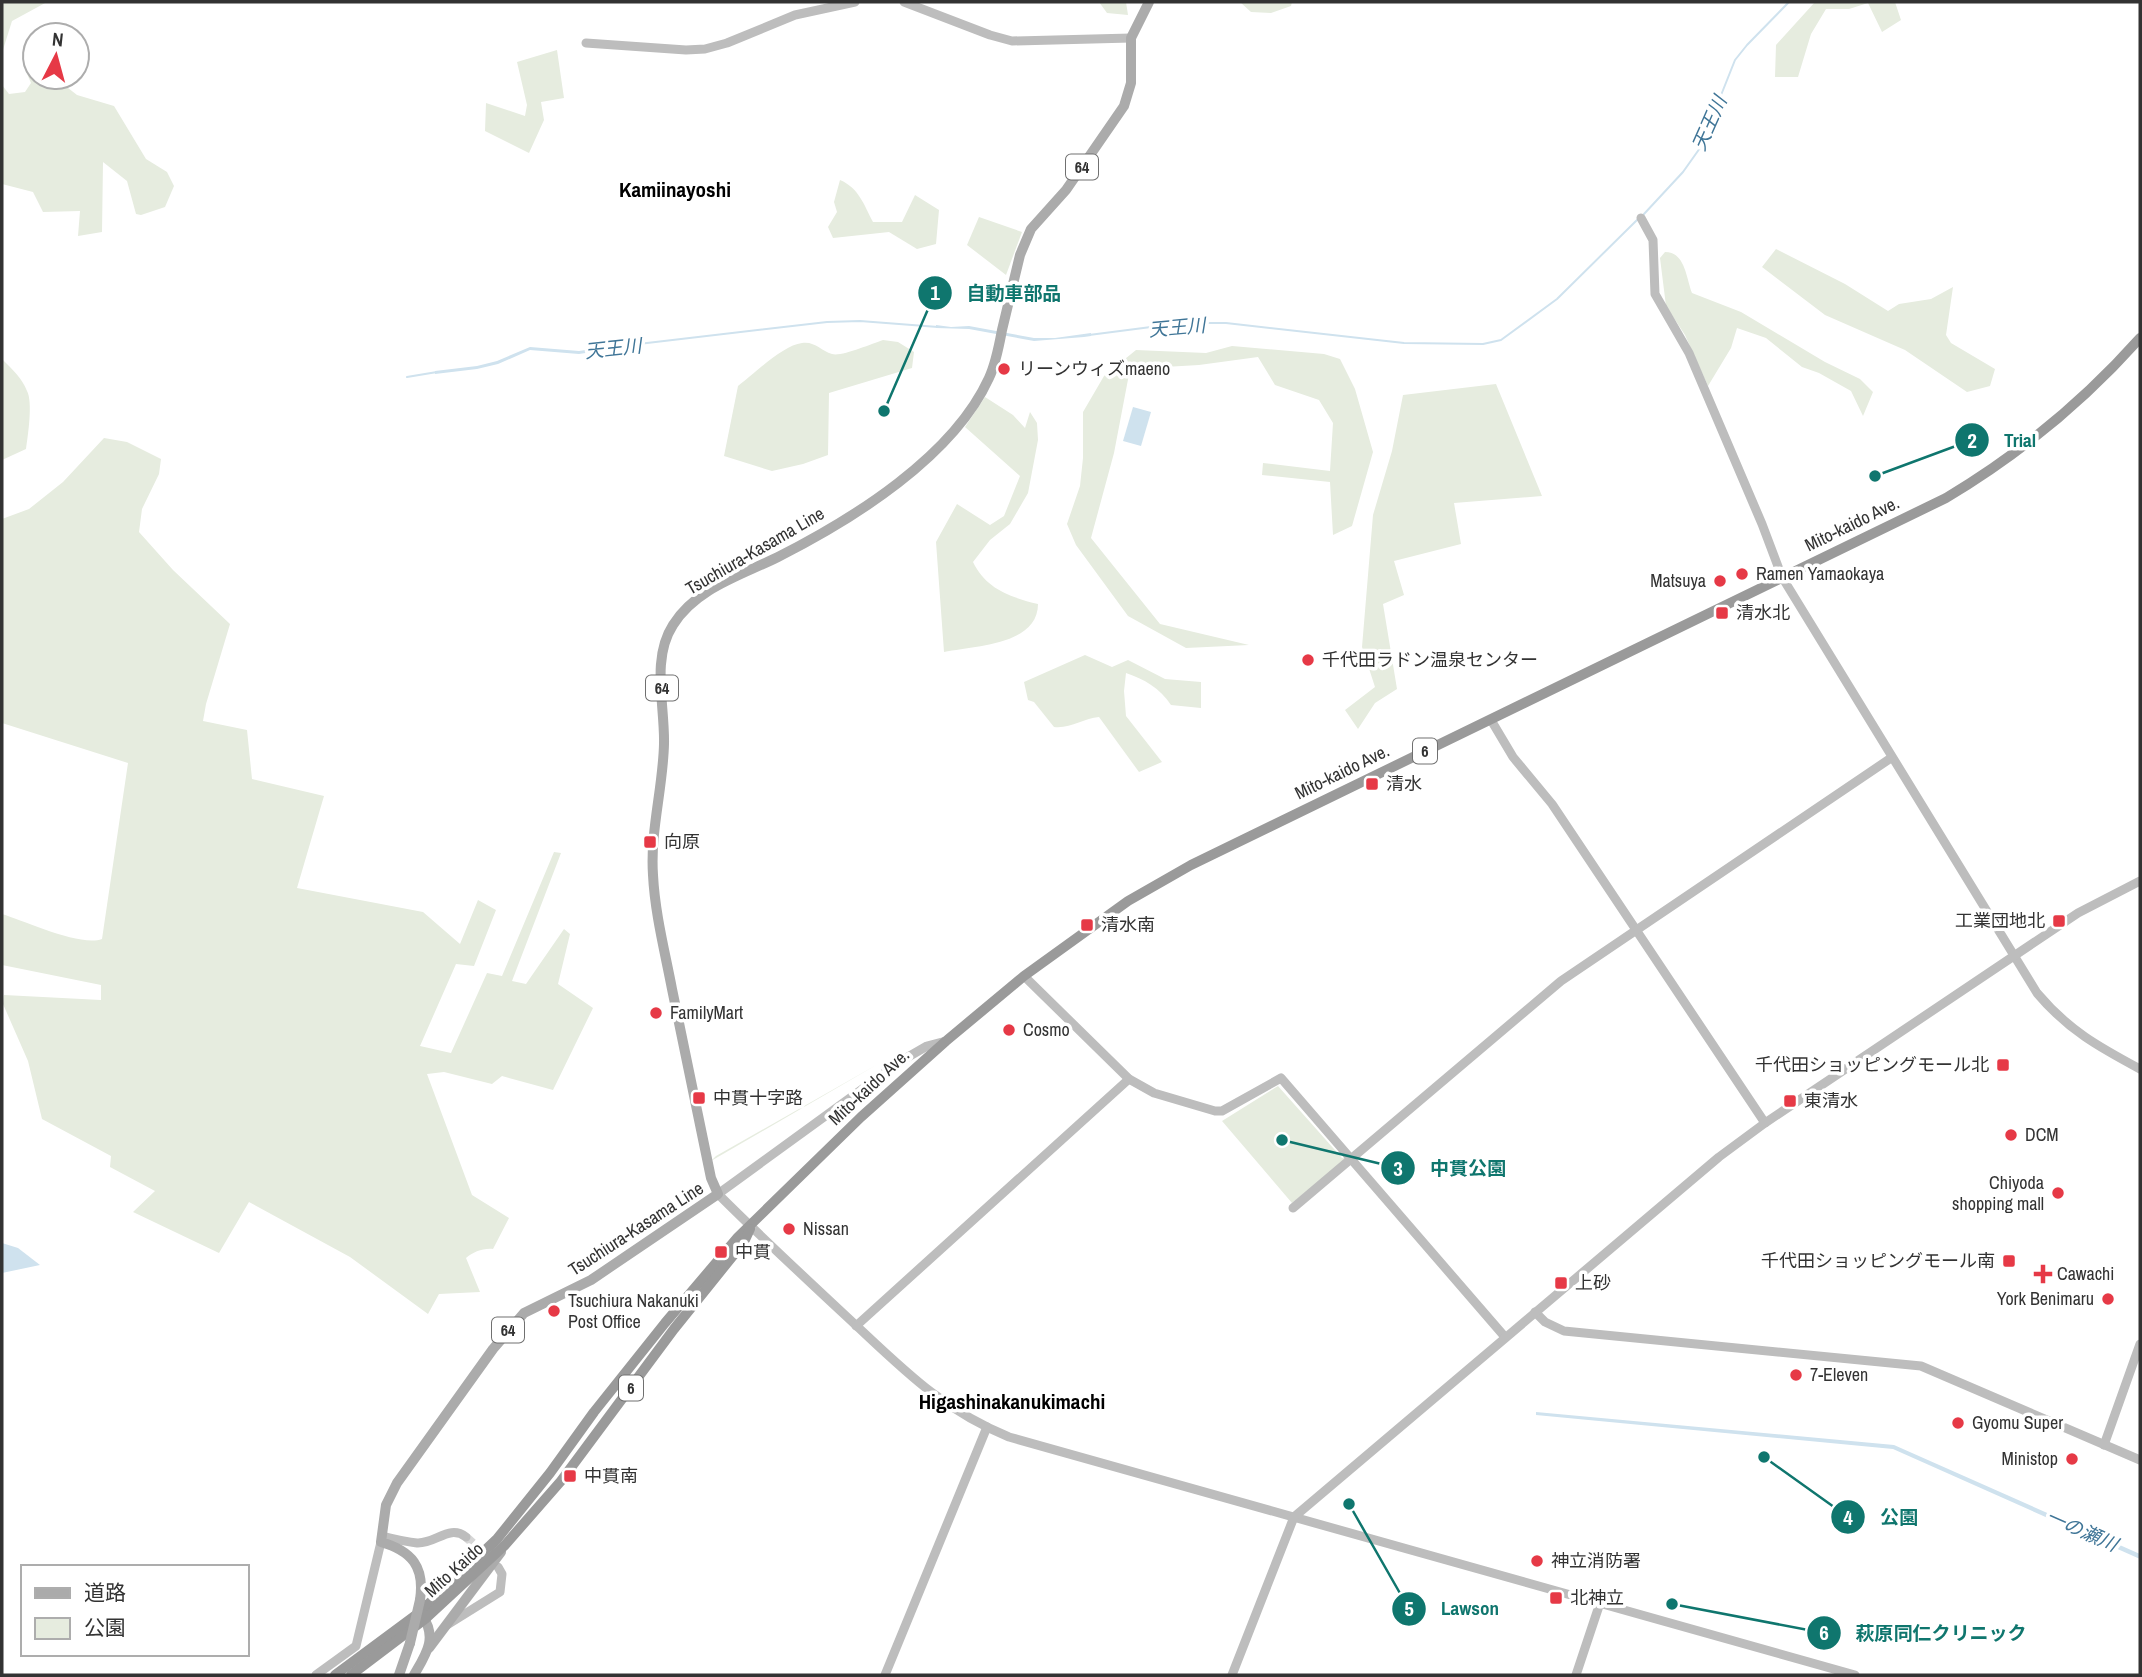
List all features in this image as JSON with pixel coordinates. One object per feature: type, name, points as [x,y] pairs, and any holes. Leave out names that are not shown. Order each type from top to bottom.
[{"type":"highway","name":"Mito-kaido Ave.","points":[[421,1610],[497,1539],[664,1323],[738,1237],[861,1117],[1024,976],[1104,918],[1163,880],[1946,498],[1996,467],[2041,434],[2074,406],[2140,338]]},
{"type":"highway","name":"Mito-kaido Ave.","points":[[505,1545],[561,1481],[674,1329],[744,1242],[751,1226]]},
{"type":"highway","name":"Mito Kaido","points":[[421,1610],[505,1545]]},
{"type":"highway","name":"6","points":[[335,1675],[421,1610]]},
{"type":"highway","name":"6","points":[[351,1675],[421,1610]]},
{"type":"main road","name":"Tsuchiura-Kasama Line","points":[[382,1539],[386,1505],[397,1483],[516,1320],[534,1307],[579,1287],[718,1194],[710,1170],[653,883],[653,852],[664,745],[661,662],[672,626],[682,613],[704,595],[802,544],[874,500],[918,469],[979,398],[992,370],[1020,255],[1027,237],[1066,190],[1124,106],[1132,74],[1131,38],[1149,2]]},
{"type":"main road","points":[[382,1539],[402,1550],[416,1564],[421,1578],[421,1610],[399,1675]]},
{"type":"main road","points":[[414,1675],[443,1627],[492,1567],[505,1545]]},
{"type":"main road","points":[[421,1610],[431,1636],[429,1648]]},
{"type":"street","points":[[586,43],[705,49],[727,43],[795,15],[855,2]]},
{"type":"street","points":[[904,2],[1012,41],[1131,38]]},
{"type":"street","points":[[1642,218],[1653,240],[1655,294],[1689,353],[1782,577],[2013,958],[2037,993],[2075,1032],[2140,1069]]},
{"type":"street","points":[[1491,720],[1513,757],[1552,804],[1765,1123]]},
{"type":"street","points":[[1293,1208],[1561,981],[1891,758]]},
{"type":"street","points":[[1232,1675],[1294,1517],[1679,1189],[1765,1123],[2078,913],[2140,881]]},
{"type":"street","points":[[1024,976],[1129,1079],[1154,1093],[1222,1111],[1281,1078],[1505,1337]]},
{"type":"street","points":[[946,1041],[927,1046],[901,1061],[718,1194],[856,1326],[936,1397],[965,1417],[1009,1437],[1854,1675]]},
{"type":"street","points":[[856,1326],[1129,1079]]},
{"type":"street","points":[[1535,1312],[1545,1322],[1564,1331],[1921,1366],[2140,1460]]},
{"type":"street","points":[[2104,1446],[2140,1344]]},
{"type":"street","points":[[885,1675],[986,1427]]},
{"type":"street","points":[[316,1675],[356,1646],[382,1539],[416,1543],[432,1541],[451,1532],[467,1537]]},
{"type":"street","points":[[443,1627],[500,1592],[503,1583],[498,1567]]},
{"type":"street","points":[[1576,1675],[1600,1603]]},
{"type":"green space","points":[[2,2],[47,2],[12,21],[2,53]]},
{"type":"green space","points":[[1099,2],[1126,2],[1128,15],[1107,13]]},
{"type":"green space","points":[[1240,2],[1292,2],[1291,6],[1271,13],[1251,12]]},
{"type":"green space","points":[[1815,2],[1895,2],[1901,20],[1882,32],[1868,3],[1849,9],[1826,9],[1811,34],[1798,77],[1775,77],[1776,45]]},
{"type":"green space","points":[[557,50],[564,98],[541,102],[544,120],[529,153],[485,131],[486,103],[525,116],[527,105],[517,62]]},
{"type":"green space","points":[[2,85],[9,94],[72,91],[114,106],[146,159],[167,172],[174,186],[165,207],[141,215],[136,214],[127,181],[103,162],[102,232],[78,236],[80,211],[43,212],[33,192],[2,184]]},
{"type":"green space","points":[[840,180],[856,192],[873,222],[902,222],[915,195],[939,210],[936,244],[917,249],[889,232],[833,238],[828,227],[837,212],[834,202]]},
{"type":"green space","points":[[979,217],[1022,232],[1006,275],[967,245]]},
{"type":"green space","points":[[1776,249],[1845,284],[1888,311],[1899,304],[1931,299],[1953,287],[1946,335],[1951,343],[1995,369],[1990,386],[1967,392],[1905,350],[1825,315],[1762,267]]},
{"type":"green space","points":[[1665,252],[1672,253],[1681,261],[1692,293],[1741,312],[1825,362],[1860,379],[1873,392],[1863,416],[1851,391],[1802,367],[1766,338],[1737,328],[1731,348],[1708,386],[1685,335],[1666,306],[1660,258]]},
{"type":"green space","points":[[883,340],[898,342],[914,352],[912,368],[829,393],[828,455],[772,471],[724,456],[738,386],[778,354],[794,345],[807,343],[832,354],[842,354]]},
{"type":"green space","points":[[1232,346],[1324,354],[1340,359],[1355,389],[1373,452],[1352,526],[1333,535],[1330,482],[1262,475],[1263,463],[1330,471],[1333,423],[1319,400],[1275,385],[1258,357],[1199,365],[1130,369],[1114,453],[1091,538],[1160,624],[1249,645],[1186,648],[1128,616],[1076,545],[1067,524],[1080,486],[1083,412],[1104,376],[1136,350],[1206,353]]},
{"type":"green space","points":[[2,359],[25,386],[30,410],[26,449],[2,460]]},
{"type":"green space","points":[[1496,384],[1542,496],[1454,503],[1461,544],[1394,561],[1404,595],[1383,604],[1397,689],[1375,703],[1358,729],[1345,710],[1375,687],[1362,647],[1373,515],[1392,451],[1403,395]]},
{"type":"green space","points":[[985,397],[1013,415],[1025,428],[1030,412],[1037,423],[1038,440],[1028,493],[1010,524],[990,540],[973,562],[985,579],[1000,591],[1038,604],[1035,618],[1028,628],[1016,636],[987,645],[944,652],[936,542],[957,504],[990,525],[1004,516],[1020,476],[965,427]]},
{"type":"green space","points":[[104,438],[127,442],[161,459],[159,474],[142,509],[139,532],[173,570],[230,624],[203,721],[247,730],[252,779],[324,796],[297,888],[423,912],[460,944],[478,900],[496,910],[474,966],[456,964],[420,1046],[451,1053],[487,973],[502,976],[554,852],[561,853],[512,981],[526,984],[564,929],[570,934],[558,984],[593,1008],[553,1090],[502,1076],[492,1084],[444,1072],[427,1074],[472,1195],[509,1218],[493,1249],[478,1251],[466,1258],[480,1292],[439,1294],[428,1314],[350,1257],[249,1202],[219,1253],[133,1212],[155,1191],[110,1167],[111,1156],[42,1119],[28,1061],[3,1004],[4,995],[101,1000],[101,985],[2,965],[2,914],[67,936],[92,941],[102,939],[128,763],[2,723],[2,519],[29,509],[63,482]]},
{"type":"green space","points":[[1085,655],[1112,667],[1128,660],[1165,679],[1201,682],[1201,708],[1171,705],[1151,685],[1126,673],[1126,716],[1162,762],[1139,772],[1099,717],[1054,727],[1034,702],[1028,700],[1024,682]]},
{"type":"green space","points":[[878,1064],[711,1161],[716,1156]]},
{"type":"green space","points":[[1278,1086],[1342,1158],[1349,1157],[1292,1203],[1222,1121]]},
{"type":"water","points":[[936,325],[969,326],[1034,338],[1091,333],[1091,336],[1034,341],[969,329],[936,328]]},
{"type":"water","points":[[632,343],[632,346],[579,354],[530,350],[498,364],[435,374],[435,371],[497,361],[530,347],[579,351]]},
{"type":"water","points":[[1133,407],[1151,412],[1141,446],[1123,441]]},
{"type":"water","points":[[2,1243],[18,1248],[40,1265],[2,1273]]},
{"type":"water","name":"一の瀬川","points":[[1536,1412],[1894,1445],[2140,1554],[2140,1559],[1893,1449],[1536,1415]]},
{"type":"waterway","name":"天王川","points":[[1644,214],[1683,172],[1700,148],[1735,60],[1789,2]]},
{"type":"waterway","name":"天王川","points":[[1089,335],[1182,323],[1226,323],[1404,343],[1483,344],[1501,340],[1557,299],[1637,220]]},
{"type":"waterway","name":"天王川","points":[[630,345],[827,322],[860,321],[938,327]]},
{"type":"waterway","name":"天王川","points":[[407,377],[437,372]]},
{"type":"tunnel","points":[[466,1537],[486,1555]]},
{"type":"place","name":"リーンウィズmaeno","points":[[1004,369]]},
{"type":"place","name":"自動車部品","points":[[884,411]]},
{"type":"place","name":"Trial","points":[[1875,476]]},
{"type":"place","name":"Ramen Yamaokaya","points":[[1742,574]]},
{"type":"place","name":"Matsuya","points":[[1720,581]]},
{"type":"place","name":"清水北","points":[[1722,613]]},
{"type":"place","name":"千代田ラドン温泉センター","points":[[1308,660]]},
{"type":"place","name":"清水","points":[[1372,784]]},
{"type":"place","name":"向原","points":[[650,842]]},
{"type":"place","name":"工業団地北","points":[[2059,921]]},
{"type":"place","name":"清水南","points":[[1087,925]]},
{"type":"place","name":"FamilyMart","points":[[656,1013]]},
{"type":"place","name":"Cosmo","points":[[1009,1030]]},
{"type":"place","name":"千代田ショッピングモール北","points":[[2003,1065]]},
{"type":"place","name":"中貫十字路","points":[[699,1098]]},
{"type":"place","name":"東清水","points":[[1790,1101]]},
{"type":"place","name":"DCM","points":[[2011,1135]]},
{"type":"place","name":"中貫公園","points":[[1282,1140]]},
{"type":"place","name":"Chiyoda shopping mall","points":[[2058,1193]]},
{"type":"place","name":"Nissan","points":[[789,1229]]},
{"type":"place","name":"中貫","points":[[721,1252]]},
{"type":"place","name":"千代田ショッピングモール南","points":[[2009,1261]]},
{"type":"place","name":"Cawachi","points":[[2043,1274]]},
{"type":"place","name":"上砂","points":[[1561,1283]]},
{"type":"place","name":"York Benimaru","points":[[2108,1299]]},
{"type":"place","name":"Tsuchiura Nakanuki Post Office","points":[[554,1311]]},
{"type":"place","name":"7-Eleven","points":[[1796,1375]]},
{"type":"place","name":"Gyomu Super","points":[[1958,1423]]},
{"type":"place","name":"公園","points":[[1764,1457]]},
{"type":"place","name":"Ministop","points":[[2072,1459]]},
{"type":"place","name":"中貫南","points":[[570,1476]]},
{"type":"place","name":"Lawson","points":[[1349,1504]]},
{"type":"place","name":"神立消防署","points":[[1537,1561]]},
{"type":"place","name":"北神立","points":[[1556,1598]]},
{"type":"place","name":"萩原同仁クリニック","points":[[1672,1604]]},
{"type":"district","name":"Kamiinayoshi","points":[[675,190]]},
{"type":"district","name":"Higashinakanukimachi","points":[[1012,1402]]}]
